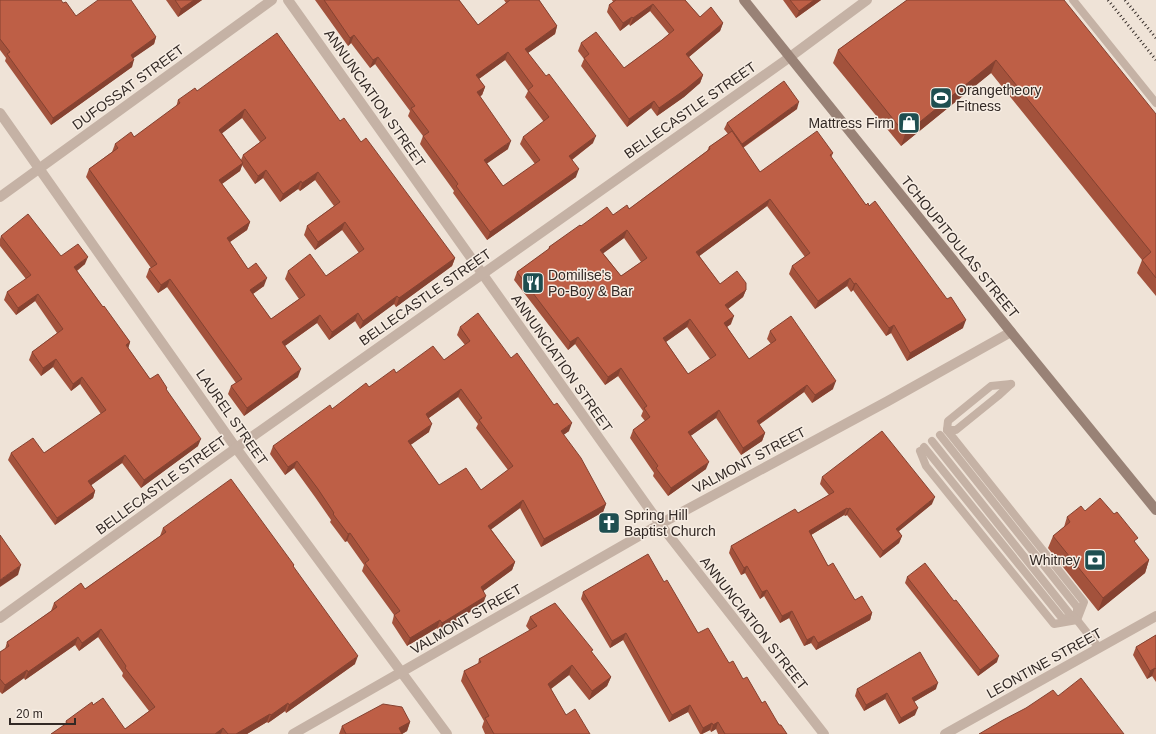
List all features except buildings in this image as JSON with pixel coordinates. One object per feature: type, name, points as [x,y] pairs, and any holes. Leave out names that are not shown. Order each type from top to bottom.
[{"type":"street","name":"DUFOSSAT STREET","points":[[0,196],[272,0]]},
{"type":"street","name":"ANNUNCIATION STREET","points":[[288,0],[660,524],[824,734]]},
{"type":"street","name":"TCHOUPITOULAS STREET","points":[[744,0],[1156,510]]},
{"type":"street","name":"BELLECASTLE STREET","points":[[0,618],[236,448],[790,57],[867,0]]},
{"type":"street","name":"LAUREL STREET","points":[[0,113],[236,448],[447,734]]},
{"type":"street","name":"VALMONT STREET","points":[[293,734],[660,524],[888,401],[1011,332]]},
{"type":"street","name":"LEONTINE STREET","points":[[945,734],[1156,616]]},
{"type":"lane","points":[[1073,0],[1156,103]]},
{"type":"lane","points":[[947,430],[956,430],[1011,384],[991,386],[948,421],[947,430],[1084,602],[1077,620]]},
{"type":"lane","points":[[940,435],[1077,607],[1077,620]]},
{"type":"lane","points":[[932,441],[1069,613],[1077,620],[1099,648]]},
{"type":"lane","points":[[922,449],[926,466],[1054,624],[1077,620]]},
{"type":"railway","points":[[1108,0],[1156,60]]},
{"type":"railway","points":[[1125,0],[1156,38]]},
{"type":"place","name":"Orangetheory Fitness","points":[[941,98]]},
{"type":"place","name":"Mattress Firm","points":[[909,123]]},
{"type":"place","name":"Domilise's Po-Boy & Bar","points":[[533,283]]},
{"type":"place","name":"Spring Hill Baptist Church","points":[[609,523]]},
{"type":"place","name":"Whitney","points":[[1095,560]]}]
